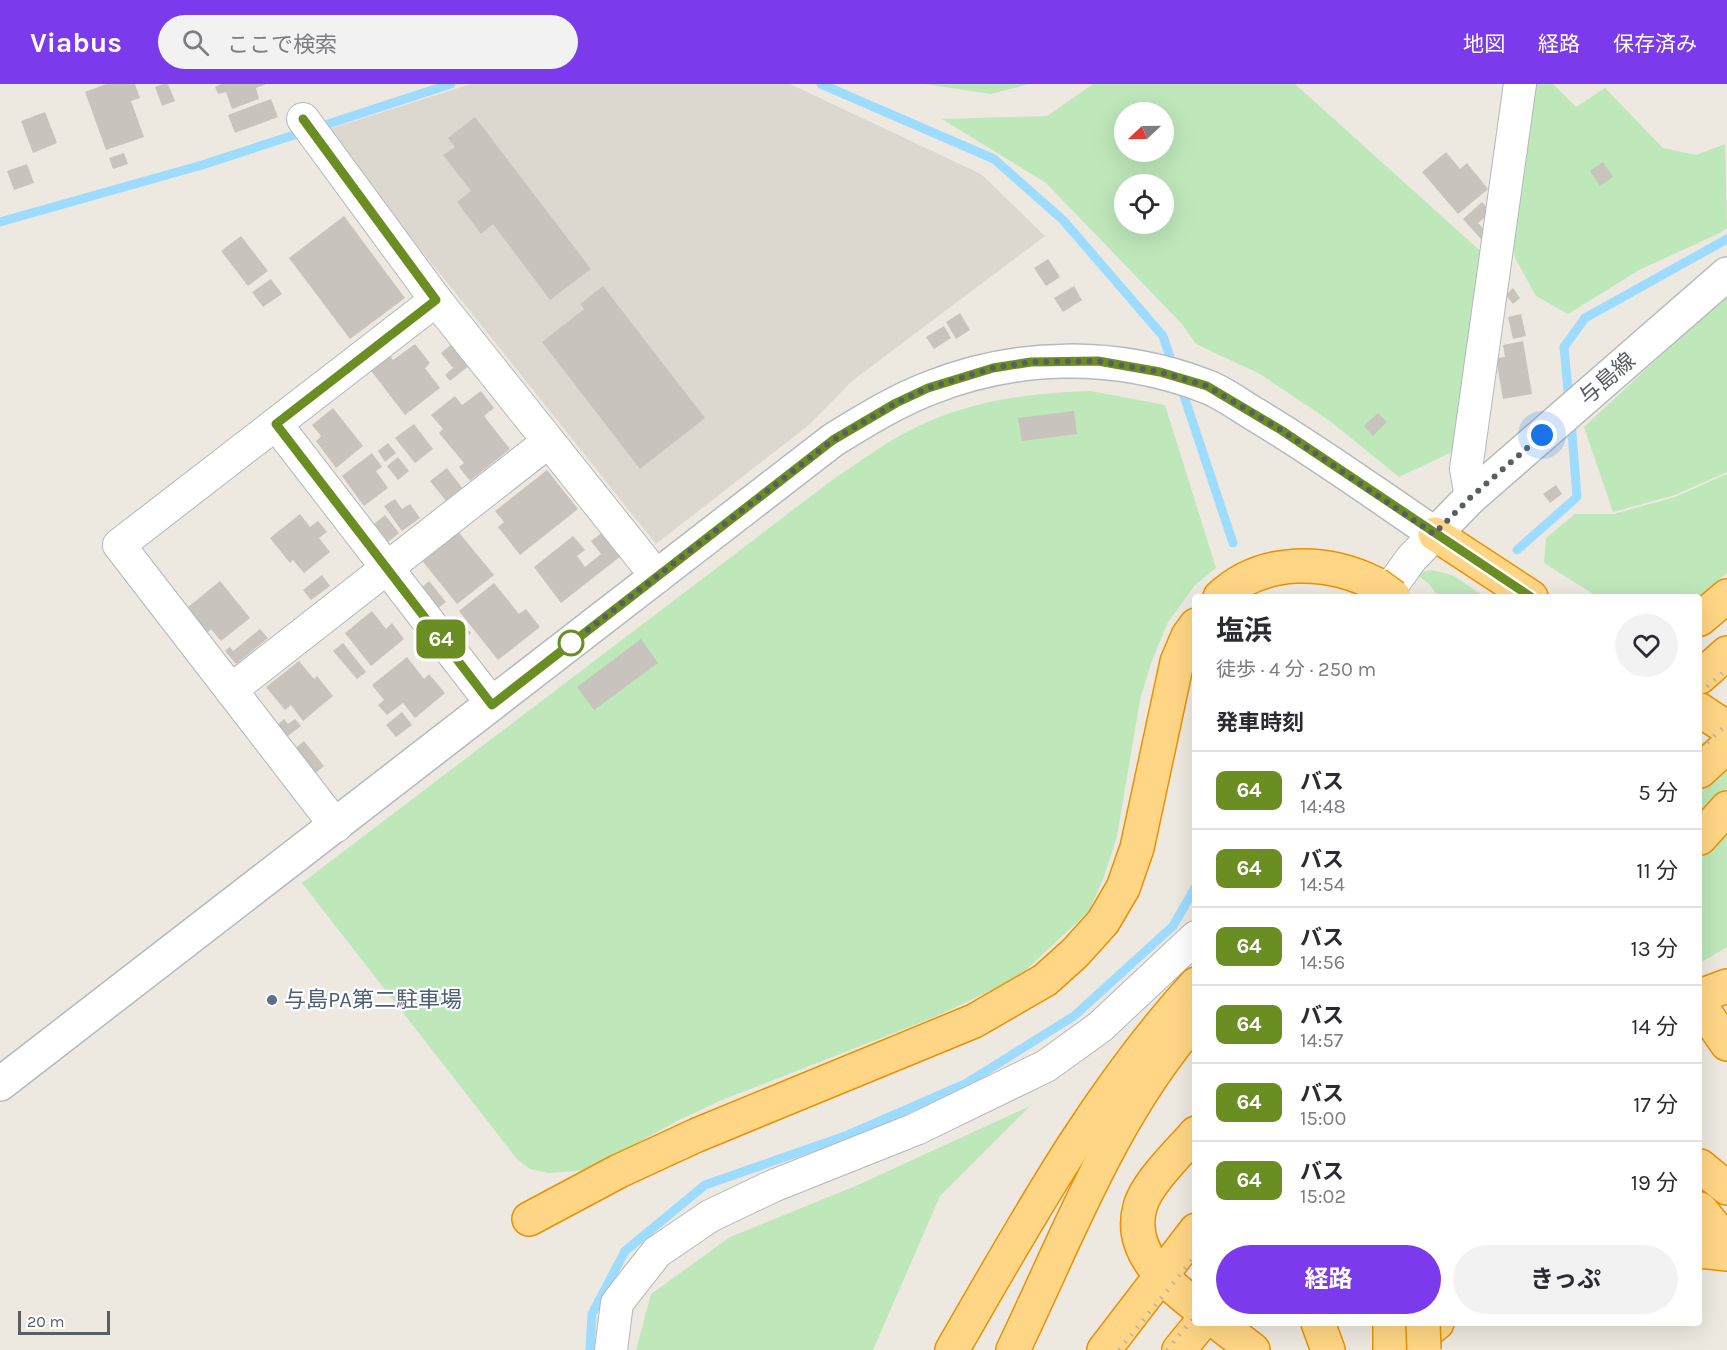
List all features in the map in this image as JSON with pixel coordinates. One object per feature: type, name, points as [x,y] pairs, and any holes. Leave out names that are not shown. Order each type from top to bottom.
[{"type":"highway","points":[[1434,534],[1526,594]]},
{"type":"highway","points":[[1225,594],[1251,577],[1279,568],[1305,565],[1357,574],[1385,593]]},
{"type":"highway","points":[[1702,617],[1727,596]]},
{"type":"highway","points":[[529,1219],[619,1171],[697,1135],[974,1021],[1012,1002],[1053,974],[1076,953],[1103,922],[1123,888],[1137,848],[1177,662],[1192,630]]},
{"type":"highway","points":[[1702,675],[1727,652]]},
{"type":"highway","points":[[1702,711],[1727,728]]},
{"type":"highway","points":[[1702,769],[1727,746]]},
{"type":"highway","points":[[1702,836],[1727,808]]},
{"type":"highway","points":[[1702,995],[1727,986]]},
{"type":"highway","points":[[952,1350],[1032,1213],[1114,1085],[1192,988]]},
{"type":"highway","points":[[1702,1008],[1727,1044]]},
{"type":"highway","points":[[1013,1350],[1099,1166],[1127,1114],[1158,1065],[1192,1024]]},
{"type":"highway","points":[[1192,1138],[1150,1188],[1140,1206],[1137,1226],[1142,1248],[1154,1269],[1171,1287],[1192,1303]]},
{"type":"highway","points":[[1702,1168],[1727,1188]]},
{"type":"highway","points":[[1702,1211],[1727,1242]]},
{"type":"highway","points":[[1104,1350],[1192,1235]]},
{"type":"highway","points":[[1702,1251],[1727,1254]]},
{"type":"highway","points":[[1179,1350],[1199,1326]]},
{"type":"highway","points":[[1222,1326],[1253,1350]]},
{"type":"highway","points":[[1319,1326],[1328,1350]]},
{"type":"highway","points":[[1390,1326],[1390,1350]]},
{"type":"highway","points":[[1423,1326],[1424,1350]]},
{"type":"highway","points":[[1403,1350],[1433,1326]]},
{"type":"street","points":[[1471,497],[1466,470],[1520,84]]},
{"type":"street","points":[[308,126],[436,300],[657,577]]},
{"type":"street","name":"与島線","points":[[1434,534],[1471,497],[1727,274]]},
{"type":"street","points":[[336,826],[119,545],[436,300]]},
{"type":"street","points":[[0,1084],[833,440],[896,403],[928,388],[993,368],[1031,362],[1098,361],[1160,372],[1207,386],[1281,430],[1434,534],[1385,593]]},
{"type":"street","points":[[276,424],[492,705]]},
{"type":"street","points":[[231,690],[549,442]]},
{"type":"street","points":[[611,1350],[617,1303],[657,1252],[710,1216],[773,1186],[916,1129],[1046,1066],[1100,1028],[1192,942]]},
{"type":"shaded area","points":[[471,84],[790,84],[981,174],[1045,236],[852,381],[809,425],[656,544],[409,235],[401,235],[323,131]]},
{"type":"green space","points":[[925,84],[1029,84],[991,94]]},
{"type":"green space","points":[[1093,84],[1295,84],[1487,257],[1452,452],[1399,477],[1330,421],[1260,374],[1196,344],[1182,324],[1046,183],[942,119],[1047,116]]},
{"type":"green space","points":[[1532,84],[1553,84],[1576,107],[1605,88],[1663,148],[1696,155],[1725,144],[1727,228],[1641,269],[1568,314],[1536,296],[1515,258],[1512,231]]},
{"type":"green space","points":[[1727,294],[1727,472],[1675,495],[1613,512],[1584,427]]},
{"type":"green space","points":[[1091,391],[1165,405],[1216,568],[1195,585],[1168,622],[1151,663],[1140,700],[1117,836],[1104,877],[1089,911],[1026,970],[996,988],[935,1017],[722,1100],[677,1121],[588,1170],[549,1173],[530,1169],[517,1159],[302,883],[831,481],[889,442],[913,429],[965,408],[1048,393]]},
{"type":"green space","points":[[1727,474],[1727,573],[1702,594],[1593,594],[1544,563],[1546,538],[1575,514],[1614,514],[1675,497]]},
{"type":"green space","points":[[1433,570],[1454,576],[1481,594],[1437,594],[1429,584],[1415,573]]},
{"type":"green space","points":[[1702,742],[1727,761],[1727,947],[1702,962]]},
{"type":"green space","points":[[1030,1106],[940,1196],[873,1350],[636,1350],[651,1294],[730,1237],[858,1185]]},
{"type":"building","points":[[106,84],[135,84],[140,98],[131,101],[144,137],[106,150],[85,92]]},
{"type":"building","points":[[168,84],[175,101],[162,106],[155,87]]},
{"type":"building","points":[[221,84],[266,84],[256,88],[259,99],[232,109],[226,92],[218,94],[215,87]]},
{"type":"building","points":[[271,99],[278,117],[235,133],[228,115]]},
{"type":"building","points":[[45,112],[57,143],[33,153],[21,121]]},
{"type":"building","points":[[475,117],[591,269],[550,300],[493,224],[481,234],[457,202],[471,191],[443,155],[455,147],[448,138]]},
{"type":"building","points":[[1446,152],[1460,169],[1467,163],[1488,189],[1458,214],[1422,172]]},
{"type":"building","points":[[124,153],[128,164],[113,169],[109,158]]},
{"type":"building","points":[[1603,162],[1613,177],[1600,186],[1590,171]]},
{"type":"building","points":[[27,164],[34,183],[14,190],[7,171]]},
{"type":"building","points":[[1482,202],[1491,212],[1478,223],[1487,233],[1481,239],[1463,219]]},
{"type":"building","points":[[344,216],[405,298],[350,339],[289,258]]},
{"type":"building","points":[[241,236],[268,271],[248,286],[221,251]]},
{"type":"building","points":[[1048,259],[1060,277],[1046,286],[1034,268]]},
{"type":"building","points":[[271,279],[282,294],[263,307],[252,292]]},
{"type":"building","points":[[603,286],[705,418],[640,469],[542,342],[584,309],[580,304]]},
{"type":"building","points":[[1074,286],[1082,300],[1063,312],[1054,298]]},
{"type":"building","points":[[1513,288],[1520,298],[1513,304],[1506,295]]},
{"type":"building","points":[[960,313],[970,330],[956,339],[946,322]]},
{"type":"building","points":[[1521,314],[1526,336],[1513,339],[1508,317]]},
{"type":"building","points":[[944,326],[951,338],[934,349],[926,337]]},
{"type":"building","points":[[1523,341],[1532,394],[1503,399],[1496,358],[1505,357],[1503,345]]},
{"type":"building","points":[[453,343],[470,365],[450,381],[445,375],[453,368],[441,353]]},
{"type":"building","points":[[415,344],[430,363],[425,368],[440,388],[405,415],[369,368],[388,353],[393,360]]},
{"type":"building","points":[[481,391],[494,408],[484,416],[510,449],[470,481],[459,467],[464,463],[439,433],[443,429],[431,415],[455,396],[462,405]]},
{"type":"building","points":[[333,408],[363,446],[336,468],[316,441],[321,436],[312,425]]},
{"type":"building","points":[[1074,411],[1077,434],[1022,441],[1018,418]]},
{"type":"building","points":[[1378,413],[1387,422],[1373,436],[1364,426]]},
{"type":"building","points":[[414,424],[433,449],[415,463],[395,438]]},
{"type":"building","points":[[388,443],[396,453],[385,462],[378,451]]},
{"type":"building","points":[[372,453],[382,467],[376,471],[388,488],[364,506],[342,476]]},
{"type":"building","points":[[398,457],[409,471],[398,480],[387,466]]},
{"type":"building","points":[[447,468],[463,489],[447,502],[430,481]]},
{"type":"building","points":[[547,470],[578,509],[520,555],[498,527],[504,522],[495,511]]},
{"type":"building","points":[[1556,485],[1562,494],[1550,503],[1543,494]]},
{"type":"building","points":[[395,499],[402,509],[410,504],[420,518],[402,531],[384,506]]},
{"type":"building","points":[[300,514],[310,527],[318,521],[327,532],[319,538],[330,552],[304,573],[293,560],[290,563],[270,538]]},
{"type":"building","points":[[385,515],[399,533],[388,542],[374,524]]},
{"type":"building","points":[[456,529],[494,575],[457,604],[420,558]]},
{"type":"building","points":[[603,532],[621,556],[561,603],[534,567],[573,536],[585,550],[577,556],[585,567],[601,554],[591,541]]},
{"type":"building","points":[[322,575],[330,586],[311,600],[303,590]]},
{"type":"building","points":[[220,581],[250,618],[221,641],[211,629],[207,633],[187,608]]},
{"type":"building","points":[[429,581],[446,602],[437,609],[420,589]]},
{"type":"building","points":[[494,583],[519,614],[526,609],[540,627],[498,660],[459,611]]},
{"type":"building","points":[[372,611],[386,629],[392,623],[404,639],[371,666],[345,633]]},
{"type":"building","points":[[459,617],[471,633],[462,640],[449,624]]},
{"type":"building","points":[[260,629],[268,638],[236,664],[225,651],[230,647],[233,651]]},
{"type":"building","points":[[424,639],[430,648],[421,656],[414,648]]},
{"type":"building","points":[[641,639],[658,663],[594,710],[577,687]]},
{"type":"building","points":[[343,643],[366,672],[357,679],[333,651]]},
{"type":"building","points":[[407,657],[424,679],[429,674],[445,693],[415,718],[403,703],[387,715],[378,705],[384,700],[372,685]]},
{"type":"building","points":[[299,661],[314,679],[317,676],[333,696],[303,721],[291,705],[285,710],[266,687]]},
{"type":"building","points":[[402,712],[412,725],[396,737],[386,725]]},
{"type":"building","points":[[284,719],[288,724],[295,719],[301,726],[284,739],[275,727]]},
{"type":"building","points":[[304,741],[324,766],[313,775],[293,750]]},
{"type":"waterway","points":[[0,222],[202,165],[451,84]]},
{"type":"waterway","points":[[821,84],[994,159],[1063,220],[1163,336],[1174,369]]},
{"type":"waterway","points":[[1569,401],[1564,347],[1585,318],[1727,239]]},
{"type":"waterway","points":[[1180,384],[1233,543]]},
{"type":"waterway","points":[[1517,550],[1577,497],[1571,420]]},
{"type":"waterway","points":[[590,1350],[592,1314],[625,1251],[705,1185],[848,1135],[965,1084],[1074,1016],[1173,926],[1192,893]]},
{"type":"railway","points":[[1702,691],[1727,669]]},
{"type":"railway","points":[[1702,747],[1727,724]]},
{"type":"railway","points":[[1119,1350],[1192,1260]]},
{"type":"railway","points":[[1167,1350],[1192,1320]]},
{"type":"bus line","name":"64","points":[[303,119],[436,300],[276,424],[492,705],[833,440],[896,403],[928,388],[961,376],[1031,362],[1098,361],[1160,372],[1207,386],[1281,430],[1526,594]]},
{"type":"place","name":"与島PA第二駐車場","points":[[272,1000]]},
{"type":"route","points":[[571,643],[833,440],[896,403],[928,388],[993,368],[1031,362],[1098,361],[1160,372],[1207,386],[1281,430],[1434,534],[1471,497],[1542,435]]}]
